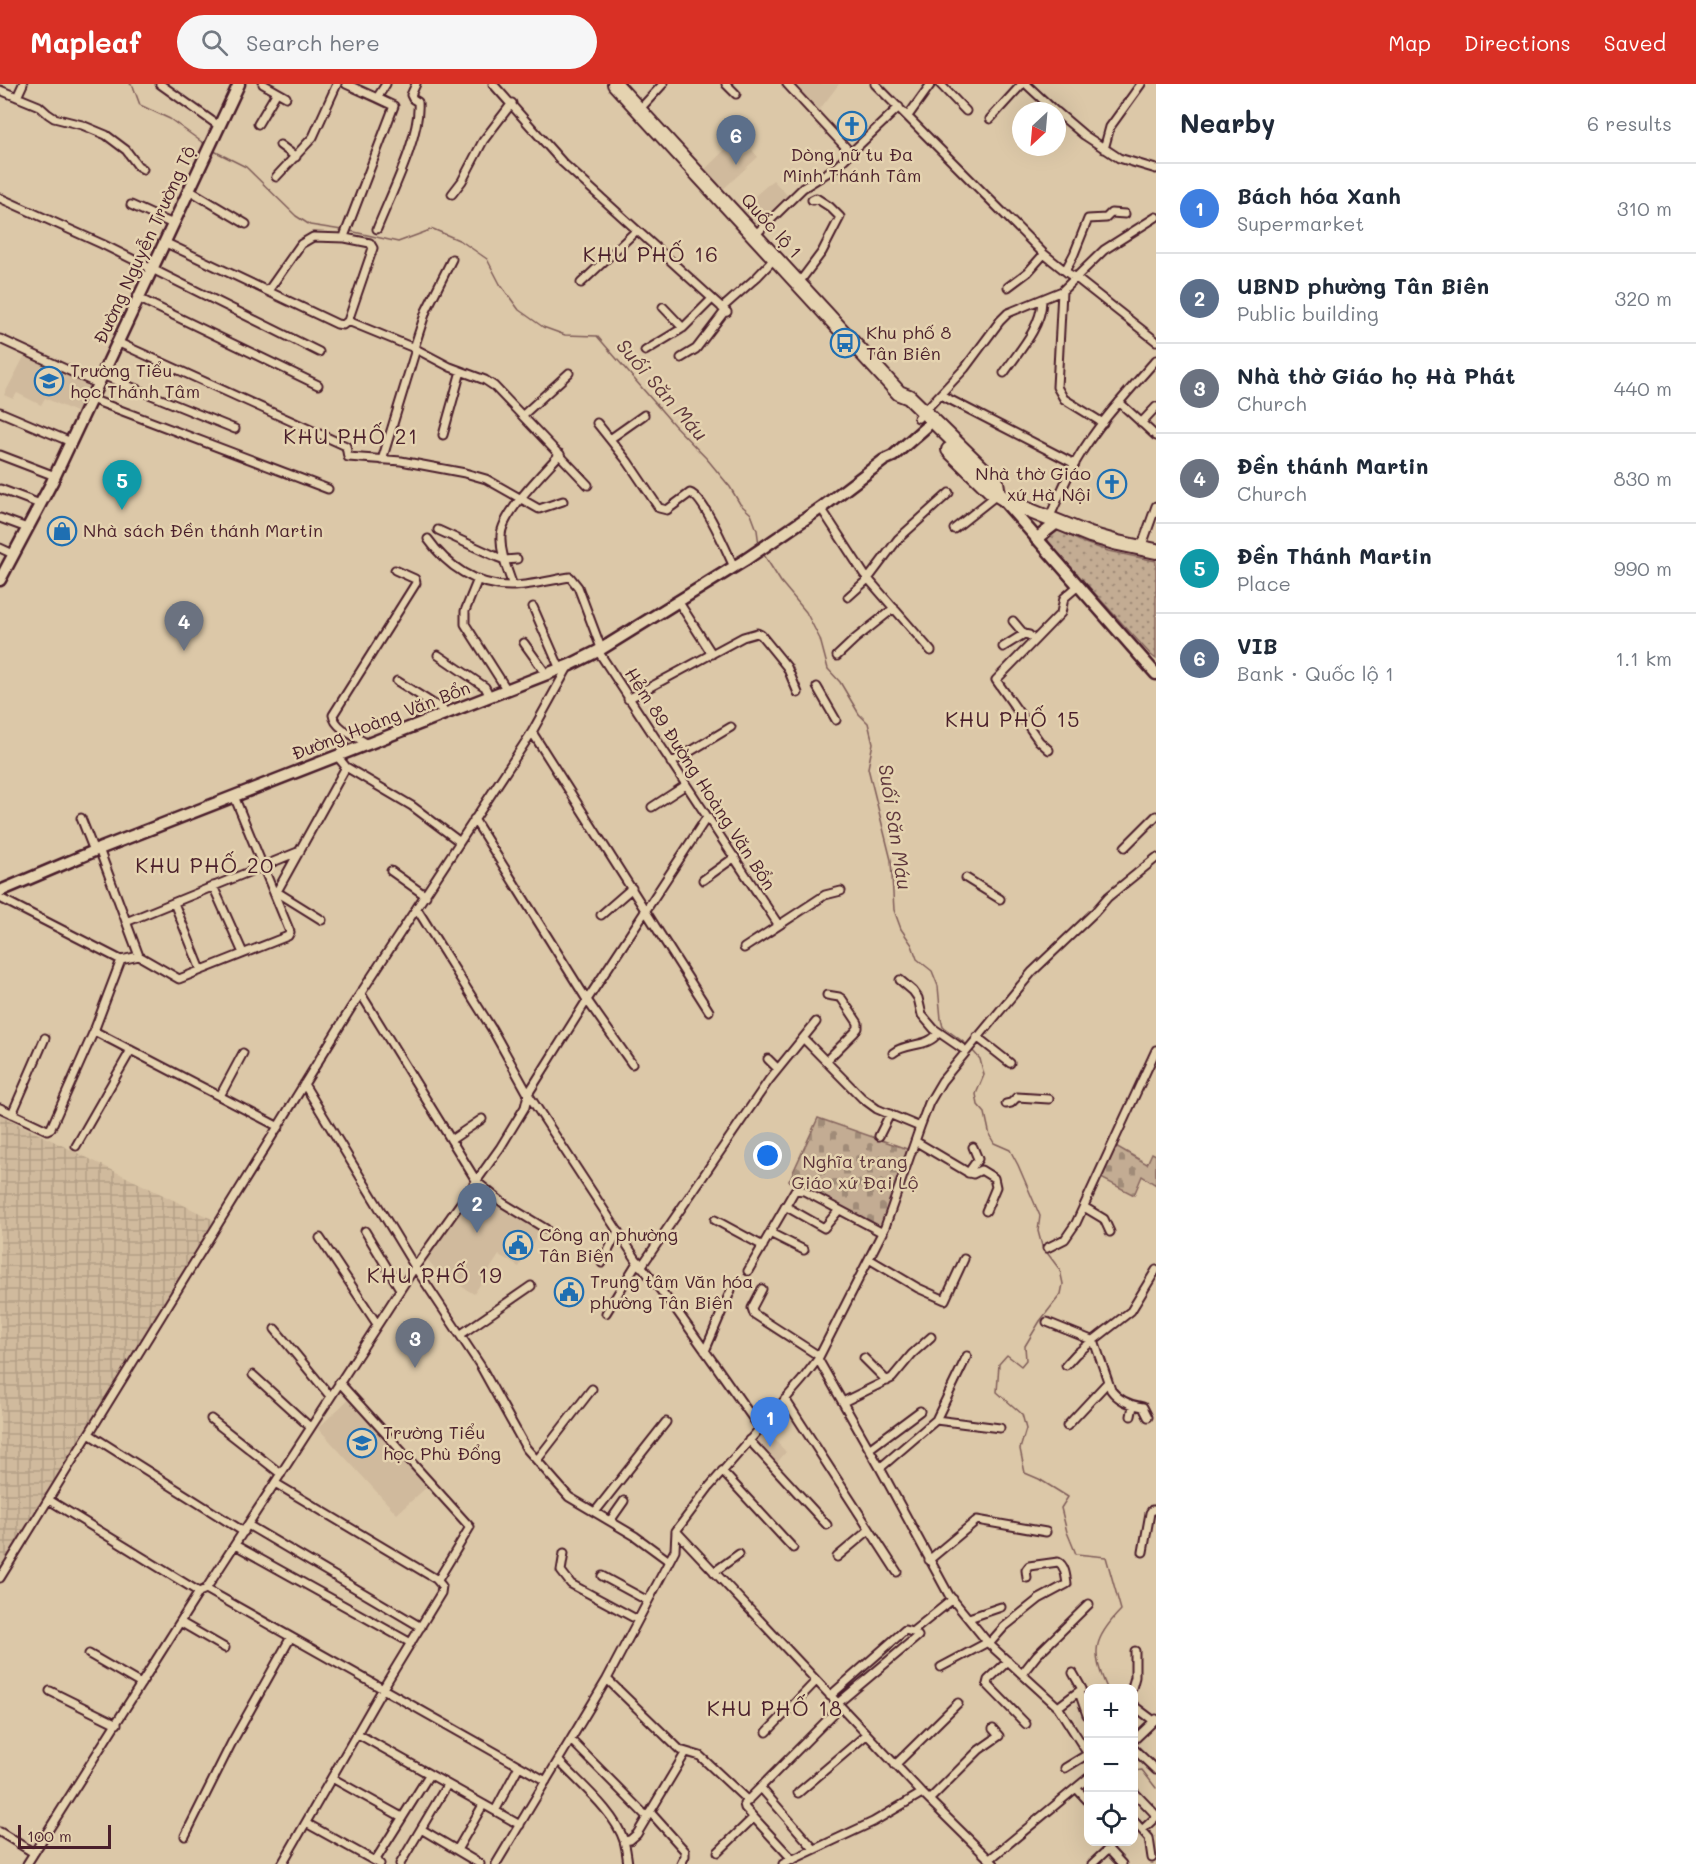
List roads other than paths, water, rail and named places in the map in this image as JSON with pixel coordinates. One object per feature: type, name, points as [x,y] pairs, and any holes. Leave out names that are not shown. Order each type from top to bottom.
[{"type":"highway","name":"Quốc lộ 1","points":[[615,84],[899,393],[909,397],[925,420],[996,482],[998,494]]},
{"type":"highway","points":[[998,494],[1013,504],[1090,535],[1156,551]]},
{"type":"main road","name":"Đường Nguyễn Trường Tộ","points":[[0,580],[55,476],[237,85]]},
{"type":"main road","name":"Đường Hoàng Văn Bổn","points":[[0,891],[97,850],[547,675],[599,650],[734,567],[821,508],[884,460],[893,456],[925,420]]},
{"type":"main road","points":[[998,494],[1156,674]]},
{"type":"main road","points":[[1036,539],[1054,520]]},
{"type":"street","points":[[17,96],[23,84]]},
{"type":"street","points":[[160,84],[219,126]]},
{"type":"street","points":[[263,84],[286,97]]},
{"type":"street","points":[[276,177],[313,137],[337,84]]},
{"type":"street","points":[[346,84],[394,106],[346,233]]},
{"type":"street","points":[[377,98],[386,84]]},
{"type":"street","points":[[377,229],[412,141],[418,102],[411,95],[416,84]]},
{"type":"street","points":[[493,84],[563,163],[724,310]]},
{"type":"street","points":[[639,110],[663,84]]},
{"type":"street","points":[[726,84],[736,94]]},
{"type":"street","points":[[787,84],[852,153]]},
{"type":"street","points":[[875,84],[1044,254],[1156,341]]},
{"type":"street","points":[[908,116],[930,84]]},
{"type":"street","points":[[940,84],[966,111]]},
{"type":"street","points":[[990,119],[1024,84],[1045,102]]},
{"type":"street","points":[[1104,149],[1110,127],[1141,84]]},
{"type":"street","points":[[0,90],[39,106],[54,117],[106,135],[126,150],[143,169]]},
{"type":"street","points":[[258,124],[277,92]]},
{"type":"street","points":[[452,194],[462,181],[483,141],[512,103]]},
{"type":"street","points":[[755,235],[803,189],[835,168],[852,153],[899,107]]},
{"type":"street","points":[[1066,120],[1119,158],[1155,167]]},
{"type":"street","points":[[280,145],[296,157]]},
{"type":"street","points":[[189,190],[246,224]]},
{"type":"street","points":[[0,198],[152,268],[319,352]]},
{"type":"street","points":[[798,284],[822,252],[840,217],[823,201],[816,198],[812,200]]},
{"type":"street","points":[[131,205],[173,224]]},
{"type":"street","points":[[1065,271],[1088,219],[1106,218],[1111,213],[1125,214]]},
{"type":"street","points":[[925,420],[941,395],[1000,321],[1008,314],[1062,291],[1104,250],[1156,217]]},
{"type":"street","points":[[581,283],[637,230]]},
{"type":"street","points":[[164,242],[337,324],[343,325],[348,321],[374,248],[370,243],[346,233],[313,237],[301,244],[268,291]]},
{"type":"street","points":[[1008,287],[1028,272],[1044,254]]},
{"type":"street","points":[[681,358],[696,350],[724,310],[775,258]]},
{"type":"street","points":[[382,460],[426,311],[453,260]]},
{"type":"street","points":[[1062,291],[1057,387],[1064,399],[1103,423]]},
{"type":"street","points":[[138,298],[318,385]]},
{"type":"street","points":[[645,351],[683,328],[712,299]]},
{"type":"street","points":[[1004,373],[1038,322],[1042,312],[1042,301]]},
{"type":"street","points":[[663,307],[683,328]]},
{"type":"street","points":[[348,321],[415,348],[494,386],[588,485]]},
{"type":"street","points":[[0,339],[100,380],[234,429]]},
{"type":"street","points":[[117,342],[346,446],[348,457],[440,467],[465,473],[486,479],[521,497],[538,509],[563,501]]},
{"type":"street","points":[[1054,520],[1075,464],[1119,402],[1156,360]]},
{"type":"street","points":[[443,435],[461,371]]},
{"type":"street","points":[[523,415],[569,373]]},
{"type":"street","points":[[941,395],[1075,464]]},
{"type":"street","points":[[91,399],[328,489]]},
{"type":"street","points":[[1119,402],[1156,436]]},
{"type":"street","points":[[1141,423],[1156,407]]},
{"type":"street","points":[[0,412],[71,442]]},
{"type":"street","points":[[610,439],[644,415]]},
{"type":"street","points":[[597,423],[628,462],[659,508],[667,510],[690,493],[695,495],[734,567]]},
{"type":"street","points":[[428,539],[444,559],[460,572],[488,583],[513,586],[505,560],[501,531],[521,497],[560,454]]},
{"type":"street","points":[[0,455],[55,476]]},
{"type":"street","points":[[0,489],[40,504]]},
{"type":"street","points":[[848,597],[868,579],[898,539],[949,493]]},
{"type":"street","points":[[954,529],[998,494]]},
{"type":"street","points":[[1141,548],[1156,506]]},
{"type":"street","points":[[821,508],[868,579],[931,651]]},
{"type":"street","points":[[0,518],[27,528]]},
{"type":"street","points":[[438,530],[505,560],[517,559]]},
{"type":"street","points":[[0,548],[13,554]]},
{"type":"street","points":[[368,744],[335,723],[333,715],[416,583],[415,578],[395,570]]},
{"type":"street","name":"Hẻm 89 Đường Hoàng Văn Bổn","points":[[513,586],[570,577],[578,587],[599,650],[628,699],[778,924]]},
{"type":"street","points":[[478,579],[465,611],[465,624],[507,690]]},
{"type":"street","points":[[1049,750],[996,683],[998,676],[1020,657],[1061,613],[1064,598],[1078,586]]},
{"type":"street","points":[[678,601],[712,654]]},
{"type":"street","points":[[0,1578],[304,1084],[532,732],[565,667],[533,607]]},
{"type":"street","points":[[837,656],[894,608]]},
{"type":"street","points":[[1012,621],[1024,634]]},
{"type":"street","points":[[628,699],[743,637],[757,633],[787,667],[798,693]]},
{"type":"street","points":[[1002,647],[1019,634],[1029,635],[1034,640]]},
{"type":"street","points":[[524,643],[547,675]]},
{"type":"street","points":[[438,655],[485,687],[490,697]]},
{"type":"street","points":[[397,681],[448,713]]},
{"type":"street","points":[[817,687],[836,720]]},
{"type":"street","points":[[671,763],[731,727]]},
{"type":"street","points":[[532,732],[709,1011]]},
{"type":"street","points":[[337,756],[346,768],[412,806],[460,842]]},
{"type":"street","points":[[276,894],[346,768]]},
{"type":"street","points":[[652,807],[686,784]]},
{"type":"street","points":[[81,818],[97,850],[139,956],[179,979],[289,936],[290,932],[276,894],[262,866],[234,796]]},
{"type":"street","points":[[1125,847],[1156,816]]},
{"type":"street","points":[[27,1864],[180,1622],[235,1545],[400,1289],[477,1182],[525,1107],[528,1094],[587,1000],[707,817]]},
{"type":"street","points":[[474,819],[587,1000],[632,1064]]},
{"type":"street","points":[[126,922],[300,851]]},
{"type":"street","points":[[703,879],[735,857]]},
{"type":"street","points":[[496,1864],[607,1679],[677,1544],[676,1532],[722,1471],[818,1358],[882,1233],[929,1103],[942,1082],[1032,972],[1108,897],[1156,858]]},
{"type":"street","points":[[391,871],[426,896]]},
{"type":"street","points":[[966,878],[1000,899]]},
{"type":"street","points":[[213,886],[243,953]]},
{"type":"street","points":[[601,915],[632,888]]},
{"type":"street","points":[[744,948],[778,924],[789,921],[825,895],[841,891]]},
{"type":"street","points":[[276,894],[322,920]]},
{"type":"street","points":[[0,898],[121,960],[139,956]]},
{"type":"street","points":[[174,903],[201,970]]},
{"type":"street","points":[[417,909],[492,1029],[528,1094],[639,1264],[759,1427]]},
{"type":"street","points":[[0,1108],[47,1130],[51,1128],[94,1031],[121,960]]},
{"type":"street","points":[[900,980],[913,991],[918,998],[922,1015],[938,1033],[968,1048]]},
{"type":"street","points":[[361,994],[477,1182],[503,1203],[546,1229]]},
{"type":"street","points":[[826,1061],[858,1028],[858,1023],[842,999],[827,995]]},
{"type":"street","points":[[606,1313],[778,1069],[816,1022]]},
{"type":"street","points":[[94,1031],[279,1127]]},
{"type":"street","points":[[893,1053],[900,1048],[929,1041],[938,1033]]},
{"type":"street","points":[[978,1037],[1010,1062]]},
{"type":"street","points":[[12,1114],[45,1038]]},
{"type":"street","points":[[804,1039],[862,1098],[877,1109],[920,1127]]},
{"type":"street","points":[[76,1146],[131,1050]]},
{"type":"street","points":[[1047,1248],[1065,1239],[1084,1207],[1156,1050]]},
{"type":"street","points":[[220,1096],[243,1053]]},
{"type":"street","points":[[768,1059],[778,1069]]},
{"type":"street","points":[[304,1084],[415,1267],[491,1384],[526,1448],[570,1497],[635,1536],[669,1561]]},
{"type":"street","points":[[1006,1104],[1011,1103],[1017,1097],[1049,1099]]},
{"type":"street","points":[[879,1136],[890,1114]]},
{"type":"street","points":[[451,1140],[482,1119]]},
{"type":"street","points":[[915,1141],[968,1173],[984,1171],[996,1181],[986,1211]]},
{"type":"street","points":[[968,1173],[978,1159],[973,1147]]},
{"type":"street","points":[[748,1271],[793,1192],[799,1189],[882,1233]]},
{"type":"street","points":[[785,1206],[824,1228],[839,1210]]},
{"type":"street","points":[[1084,1207],[1104,1219],[1110,1232]]},
{"type":"street","points":[[716,1220],[763,1246]]},
{"type":"street","points":[[365,1231],[400,1289]]},
{"type":"street","points":[[602,1263],[618,1231]]},
{"type":"street","points":[[770,1233],[804,1250]]},
{"type":"street","points":[[320,1238],[377,1324]]},
{"type":"street","points":[[869,1259],[918,1288],[945,1300],[964,1259]]},
{"type":"street","points":[[1065,1365],[1131,1311],[1156,1270]]},
{"type":"street","points":[[460,1335],[531,1286]]},
{"type":"street","points":[[762,1289],[752,1308],[754,1314],[818,1358],[929,1560],[953,1599],[989,1643],[1058,1707],[1084,1746]]},
{"type":"street","points":[[705,1351],[731,1290]]},
{"type":"street","points":[[1047,1322],[1094,1341],[1108,1382],[1116,1396],[1133,1406],[1143,1407],[1148,1417]]},
{"type":"street","points":[[275,1329],[330,1396]]},
{"type":"street","points":[[843,1402],[894,1376],[912,1354],[931,1337]]},
{"type":"street","points":[[880,1468],[936,1420],[967,1356]]},
{"type":"street","points":[[864,1358],[887,1381]]},
{"type":"street","points":[[253,1375],[310,1427]]},
{"type":"street","points":[[339,1382],[470,1527],[438,1580]]},
{"type":"street","points":[[1067,1426],[1108,1382]]},
{"type":"street","points":[[537,1460],[592,1389]]},
{"type":"street","points":[[785,1399],[897,1572]]},
{"type":"street","points":[[1131,1416],[1133,1406]]},
{"type":"street","points":[[869,1449],[921,1411]]},
{"type":"street","points":[[211,1419],[281,1474]]},
{"type":"street","points":[[936,1420],[1000,1428]]},
{"type":"street","points":[[595,1512],[666,1422]]},
{"type":"street","points":[[89,1434],[246,1528],[421,1627]]},
{"type":"street","points":[[749,1440],[827,1525]]},
{"type":"street","points":[[722,1471],[793,1548]]},
{"type":"street","points":[[275,1483],[438,1580],[442,1586],[441,1593],[382,1690],[282,1864]]},
{"type":"street","points":[[49,1500],[202,1591],[291,1637],[546,1781]]},
{"type":"street","points":[[610,1521],[624,1501]]},
{"type":"street","points":[[1143,1552],[1150,1513],[1156,1510]]},
{"type":"street","points":[[929,1560],[977,1521],[1046,1532]]},
{"type":"street","points":[[837,1557],[869,1530]]},
{"type":"street","points":[[676,1532],[866,1735],[992,1862],[1084,1782]]},
{"type":"street","points":[[235,1545],[411,1642]]},
{"type":"street","points":[[564,1553],[561,1571],[571,1584],[638,1620]]},
{"type":"street","points":[[714,1572],[739,1554]]},
{"type":"street","points":[[941,1667],[989,1643],[1023,1612],[1051,1591],[1067,1584],[1064,1570],[1058,1562],[1029,1566],[1026,1570],[1027,1578]]},
{"type":"street","points":[[602,1576],[648,1601]]},
{"type":"street","points":[[830,1696],[905,1630],[912,1632],[953,1599]]},
{"type":"street","points":[[1022,1674],[1037,1655],[1089,1604]]},
{"type":"street","points":[[969,1618],[1001,1607]]},
{"type":"street","points":[[180,1622],[225,1648]]},
{"type":"street","points":[[793,1860],[744,1806],[839,1705],[918,1636]]},
{"type":"street","points":[[184,1836],[231,1744],[291,1637]]},
{"type":"street","points":[[1133,1684],[1134,1651]]},
{"type":"street","points":[[89,1654],[141,1684]]},
{"type":"street","points":[[1008,1661],[988,1680],[987,1684],[1026,1724]]},
{"type":"street","points":[[1058,1707],[1082,1688],[1073,1673]]},
{"type":"street","points":[[607,1679],[669,1740],[686,1752],[700,1756],[748,1801]]},
{"type":"street","points":[[767,1732],[816,1681]]},
{"type":"street","points":[[50,1691],[117,1724]]},
{"type":"street","points":[[1078,1692],[1084,1707]]},
{"type":"street","points":[[895,1765],[958,1703]]},
{"type":"street","points":[[1136,1738],[1155,1720],[1138,1709]]},
{"type":"street","points":[[929,1800],[979,1750],[999,1736],[993,1729]]},
{"type":"street","points":[[358,1734],[520,1826]]},
{"type":"street","points":[[798,1794],[866,1735]]},
{"type":"street","points":[[571,1740],[685,1851],[681,1864]]},
{"type":"street","points":[[624,1841],[634,1837],[686,1752]]},
{"type":"street","points":[[1138,1753],[1156,1770]]},
{"type":"street","points":[[1065,1768],[1084,1757]]},
{"type":"street","points":[[559,1761],[608,1813],[619,1828],[628,1864]]},
{"type":"street","points":[[495,1812],[519,1766]]},
{"type":"street","points":[[306,1823],[378,1863],[402,1817],[429,1775]]},
{"type":"street","points":[[332,1778],[402,1817]]},
{"type":"street","points":[[400,1864],[447,1785]]},
{"type":"street","points":[[761,1788],[814,1849]]},
{"type":"street","points":[[1076,1788],[1084,1796]]},
{"type":"street","points":[[783,1864],[873,1822],[922,1793]]},
{"type":"street","points":[[1138,1796],[1156,1817],[1142,1830]]},
{"type":"street","points":[[457,1850],[483,1805]]},
{"type":"street","points":[[718,1852],[753,1818]]},
{"type":"street","points":[[1138,1826],[1149,1838],[1152,1858]]},
{"type":"street","points":[[421,1829],[480,1864]]},
{"type":"street","points":[[0,1832],[34,1853]]},
{"type":"street","points":[[1092,1864],[1106,1851],[1110,1851],[1122,1864]]},
{"type":"waterway","name":"Suối Săn Máu","points":[[130,84],[133,86],[140,105],[170,119],[206,145]]},
{"type":"waterway","name":"Suối Săn Máu","points":[[212,150],[246,167],[296,216],[310,225],[342,230]]},
{"type":"waterway","name":"Suối Săn Máu","points":[[350,231],[398,242],[433,229],[461,241],[487,259],[500,284],[519,310],[543,327],[565,335],[597,336],[674,425],[707,459],[730,487],[740,504],[751,514],[757,530],[759,545]]},
{"type":"waterway","name":"Suối Săn Máu","points":[[764,555],[781,582],[806,612],[820,639],[828,669],[840,682],[859,714],[868,723],[873,743],[868,768],[891,860],[894,910],[917,959],[932,971],[938,986],[943,1027],[969,1046]]},
{"type":"waterway","name":"Suối Săn Máu","points":[[972,1050],[980,1059],[984,1075],[976,1094],[978,1105],[985,1113],[990,1136],[994,1143],[1010,1150],[1018,1165],[1040,1216],[1038,1231],[1042,1246],[1060,1270],[1063,1284],[1061,1294],[1040,1321],[1025,1346],[1026,1360],[1021,1366],[1007,1355],[999,1364],[997,1392],[1022,1414],[1026,1429],[1020,1449],[1025,1473],[1068,1497],[1061,1508],[1076,1554],[1106,1557],[1121,1610],[1105,1629],[1098,1646],[1098,1665],[1105,1684]]},
{"type":"waterway","name":"Suối Săn Máu","points":[[1138,1770],[1142,1770],[1156,1788]]},
{"type":"place","name":"Dòng nữ tu Đa Minh Thánh Tâm","points":[[852,126]]},
{"type":"place","name":"VIB","points":[[736,165]]},
{"type":"place","name":"Khu phố 8 Tân Biên","points":[[845,343]]},
{"type":"place","name":"Trường Tiểu học Thánh Tâm","points":[[49,381]]},
{"type":"place","name":"Nhà thờ Giáo xứ Hà Nội","points":[[1112,484]]},
{"type":"place","name":"Đền Thánh Martin","points":[[122,510]]},
{"type":"place","name":"Nhà sách Đền thánh Martin","points":[[62,531]]},
{"type":"place","name":"Đền thánh Martin","points":[[184,651]]},
{"type":"place","name":"UBND phường Tân Biên","points":[[477,1233]]},
{"type":"place","name":"Công an phường Tân Biên","points":[[518,1245]]},
{"type":"place","name":"Trung tâm Văn hóa phường Tân Biên","points":[[569,1292]]},
{"type":"place","name":"Nhà thờ Giáo họ Hà Phát","points":[[415,1368]]},
{"type":"place","name":"Trường Tiểu học Phù Đổng","points":[[362,1443]]},
{"type":"place","name":"Bách hóa Xanh","points":[[770,1447]]},
{"type":"district","name":"KHU PHỐ 16","points":[[651,255]]},
{"type":"district","name":"KHU PHỐ 21","points":[[351,437]]},
{"type":"district","name":"KHU PHỐ 15","points":[[1013,720]]},
{"type":"district","name":"KHU PHỐ 20","points":[[205,866]]},
{"type":"district","name":"KHU PHỐ 19","points":[[435,1276]]},
{"type":"district","name":"KHU PHỐ 18","points":[[775,1709]]},
{"type":"park label","name":"Nghĩa trang Giáo xứ Đại Lộ","points":[[855,1172]]}]
